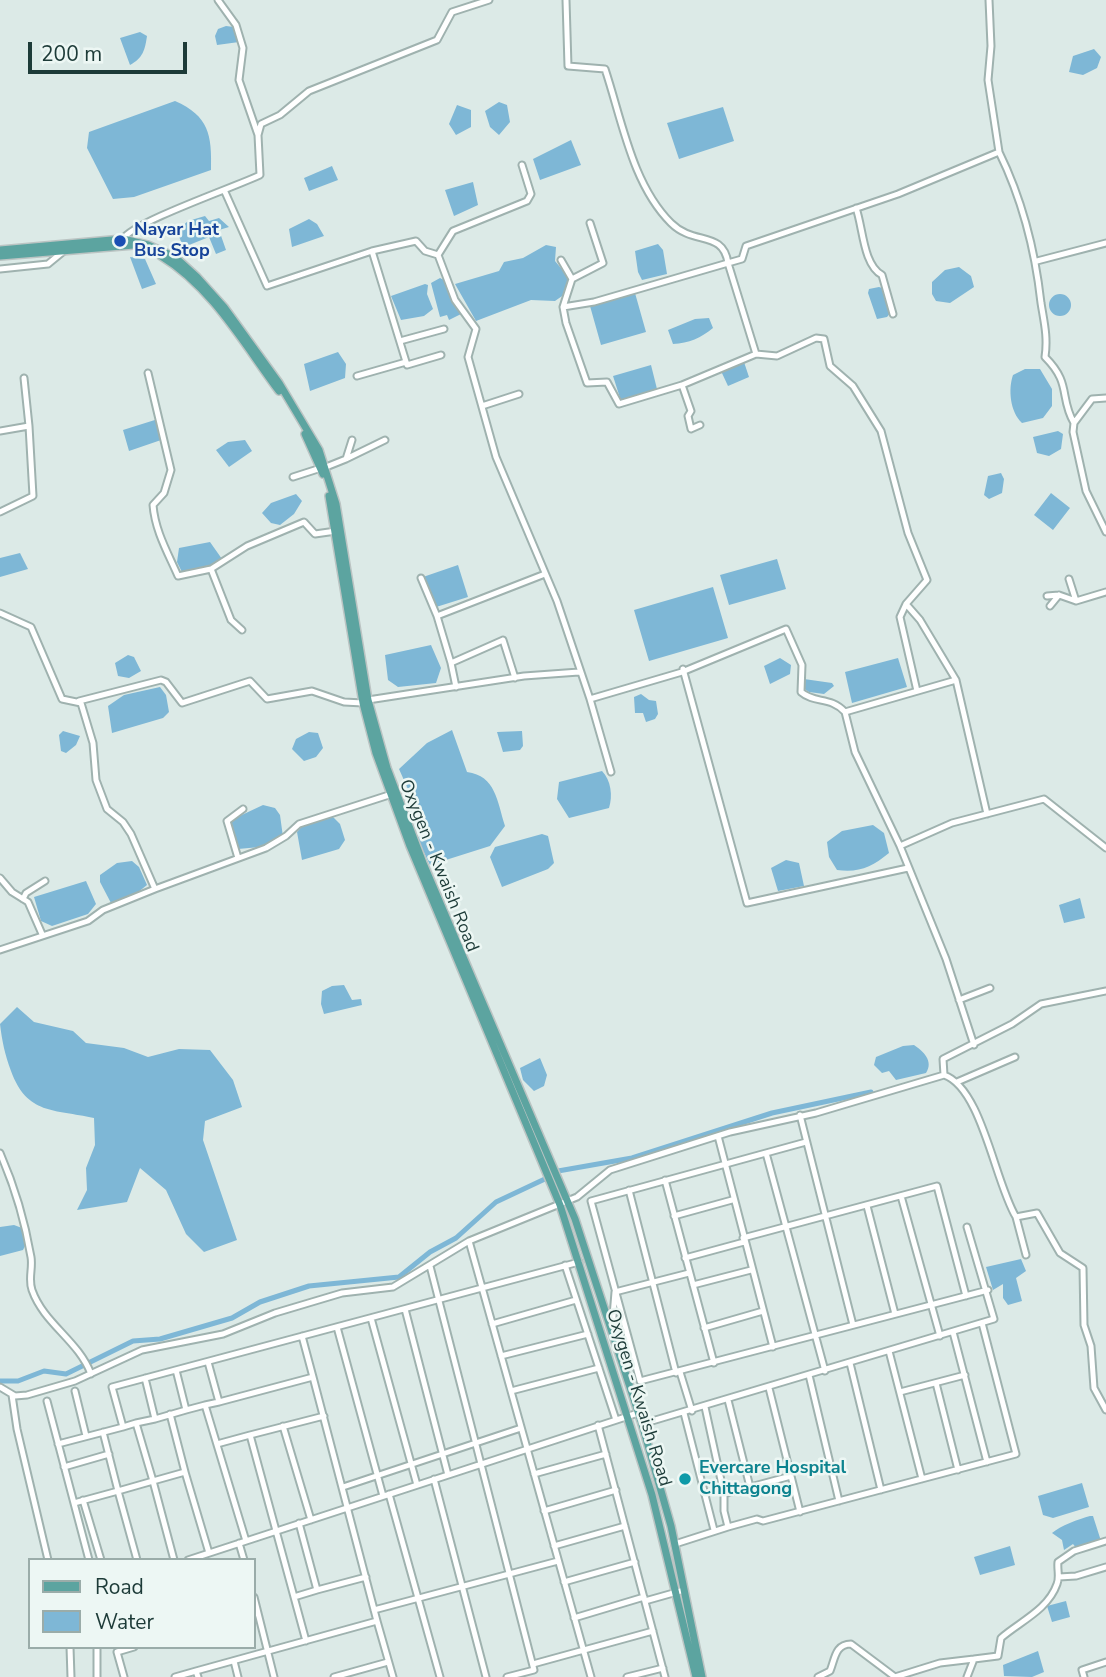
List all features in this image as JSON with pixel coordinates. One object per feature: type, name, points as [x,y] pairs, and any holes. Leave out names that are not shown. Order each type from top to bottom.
[{"type":"main road","name":"Oxygen - Kwaish Road","points":[[0,256],[123,239],[148,245],[175,257],[197,276],[279,383],[306,425],[323,468],[342,535],[366,702]]},
{"type":"main road","name":"Oxygen - Kwaish Road","points":[[0,250],[131,245],[156,253],[175,264],[217,307],[283,396],[323,468],[366,702],[392,793],[563,1203],[575,1219],[642,1424],[675,1544],[680,1591],[696,1677]]},
{"type":"main road","name":"Oxygen - Kwaish Road","points":[[392,793],[554,1176],[680,1591],[702,1677]]},
{"type":"street","points":[[123,239],[131,230],[153,219],[225,192],[260,175],[258,135],[239,80],[243,48],[236,25],[218,0]]},
{"type":"street","points":[[258,135],[261,124],[280,115],[309,91],[437,40],[452,12],[489,0]]},
{"type":"street","points":[[566,0],[568,66],[605,69],[644,189],[672,224],[689,235],[720,243],[726,250],[756,354]]},
{"type":"street","points":[[989,0],[991,46],[988,80],[999,152],[1019,192],[1037,261],[1048,338],[1045,357],[1056,367],[1065,385],[1069,414],[1074,423]]},
{"type":"street","points":[[563,307],[594,302],[742,259],[746,246],[856,208],[999,152]]},
{"type":"street","points":[[438,256],[453,231],[527,201],[531,194],[522,165]]},
{"type":"street","points":[[225,192],[267,286],[373,251],[416,241],[425,251],[438,256],[455,300],[476,329],[468,356],[496,457],[566,625],[611,772]]},
{"type":"street","points":[[856,208],[869,259],[876,272],[882,275],[893,314]]},
{"type":"street","points":[[590,223],[603,263],[572,279],[563,307],[587,383],[607,382],[619,404],[682,386],[756,354],[777,356],[816,338],[824,339],[830,366],[853,386],[875,419],[891,461],[908,533],[927,580],[906,604],[900,617],[918,691]]},
{"type":"street","points":[[1037,261],[1106,243]]},
{"type":"street","points":[[0,269],[48,264],[65,249]]},
{"type":"street","points":[[373,251],[407,365],[441,355]]},
{"type":"street","points":[[561,260],[572,279]]},
{"type":"street","points":[[400,341],[444,329]]},
{"type":"street","points":[[357,376],[406,362]]},
{"type":"street","points":[[148,373],[171,470],[164,493],[153,505],[159,532],[178,576],[211,569],[247,546],[304,522],[314,534],[336,531]]},
{"type":"street","points":[[0,512],[33,496],[24,377]]},
{"type":"street","points":[[682,386],[691,411],[688,416],[691,429],[700,425]]},
{"type":"street","points":[[482,406],[519,394]]},
{"type":"street","points":[[1106,398],[1092,399],[1074,423],[1073,432],[1086,491],[1106,532]]},
{"type":"street","points":[[0,431],[29,426]]},
{"type":"street","points":[[346,458],[352,440]]},
{"type":"street","points":[[293,477],[323,468],[385,440]]},
{"type":"street","points":[[211,569],[231,620],[242,630]]},
{"type":"street","points":[[437,616],[545,574]]},
{"type":"street","points":[[421,578],[437,616],[456,687]]},
{"type":"street","points":[[1069,579],[1076,601]]},
{"type":"street","points":[[1047,596],[1059,595],[1076,601],[1106,592]]},
{"type":"street","points":[[1050,606],[1059,595]]},
{"type":"street","points":[[906,604],[920,620],[956,680],[987,814]]},
{"type":"street","points":[[0,613],[31,627],[62,699],[79,701],[161,680],[166,682],[182,703],[250,681],[267,699],[312,691],[344,702],[366,702],[515,678],[579,672]]},
{"type":"street","points":[[590,699],[710,662],[739,646],[786,629],[802,665],[802,692],[806,696],[835,702],[845,712],[855,752],[901,846],[946,959],[974,1045]]},
{"type":"street","points":[[451,663],[503,640],[515,678]]},
{"type":"street","points":[[683,669],[747,903],[908,868]]},
{"type":"street","points":[[845,712],[956,680]]},
{"type":"street","points":[[79,701],[93,743],[96,780],[107,809],[123,822],[131,834],[136,852],[155,889]]},
{"type":"street","points":[[0,950],[33,940],[42,933],[88,921],[103,910],[279,842],[299,824],[392,793]]},
{"type":"street","points":[[901,846],[952,823],[1044,799],[1106,848]]},
{"type":"street","points":[[238,858],[227,821],[243,809]]},
{"type":"street","points":[[0,877],[12,892],[23,899],[42,933]]},
{"type":"street","points":[[23,899],[26,893],[45,881]]},
{"type":"street","points":[[959,1000],[990,988]]},
{"type":"street","points":[[944,1075],[943,1059],[974,1045],[1041,1004],[1106,991]]},
{"type":"street","points":[[957,1082],[1015,1057]]},
{"type":"street","points":[[0,1387],[12,1395],[52,1389],[142,1350],[223,1334],[275,1312],[342,1293],[393,1287],[469,1241],[563,1203],[596,1184],[610,1170],[718,1136],[844,1105],[944,1075],[957,1082],[976,1113],[1016,1217],[1026,1255]]},
{"type":"street","points":[[800,1115],[853,1325]]},
{"type":"street","points":[[718,1136],[732,1200],[773,1348]]},
{"type":"street","points":[[806,1142],[591,1201],[639,1381],[988,1290]]},
{"type":"street","points":[[0,1153],[16,1196],[32,1261],[32,1292],[47,1317],[85,1359],[91,1374]]},
{"type":"street","points":[[766,1153],[825,1371]]},
{"type":"street","points":[[665,1180],[714,1363]]},
{"type":"street","points":[[685,1258],[785,1227],[937,1186],[966,1296]]},
{"type":"street","points":[[629,1190],[688,1412],[714,1530]]},
{"type":"street","points":[[901,1196],[940,1336]]},
{"type":"street","points":[[674,1216],[732,1200]]},
{"type":"street","points":[[867,1206],[895,1314]]},
{"type":"street","points":[[1016,1217],[1037,1213],[1060,1252],[1083,1268],[1084,1325],[1091,1346],[1094,1388],[1106,1410]]},
{"type":"street","points":[[642,1424],[994,1319],[988,1290],[967,1227]]},
{"type":"street","points":[[469,1241],[591,1677]]},
{"type":"street","points":[[122,1427],[113,1387],[579,1262]]},
{"type":"street","points":[[565,1265],[616,1420]]},
{"type":"street","points":[[430,1266],[533,1664],[534,1670],[507,1677]]},
{"type":"street","points":[[693,1286],[751,1270]]},
{"type":"street","points":[[615,1292],[689,1273]]},
{"type":"street","points":[[612,1334],[615,1292]]},
{"type":"street","points":[[492,1324],[576,1300]]},
{"type":"street","points":[[405,1309],[448,1475]]},
{"type":"street","points":[[705,1328],[763,1311]]},
{"type":"street","points":[[371,1318],[417,1485]]},
{"type":"street","points":[[675,1544],[728,1527],[800,1511],[1016,1454],[982,1323]]},
{"type":"street","points":[[337,1327],[377,1476],[386,1495],[418,1598],[439,1677]]},
{"type":"street","points":[[953,1332],[987,1462]]},
{"type":"street","points":[[501,1356],[588,1334]]},
{"type":"street","points":[[302,1336],[393,1677]]},
{"type":"street","points":[[889,1351],[922,1479]]},
{"type":"street","points":[[208,1362],[219,1402]]},
{"type":"street","points":[[849,1363],[881,1490]]},
{"type":"street","points":[[511,1391],[599,1368]]},
{"type":"street","points":[[176,1370],[186,1410]]},
{"type":"street","points":[[900,1392],[965,1375]]},
{"type":"street","points":[[809,1376],[839,1501]]},
{"type":"street","points":[[58,1444],[313,1377]]},
{"type":"street","points":[[145,1378],[155,1419]]},
{"type":"street","points":[[936,1383],[958,1470]]},
{"type":"street","points":[[769,1388],[800,1511]]},
{"type":"street","points":[[75,1391],[86,1436]]},
{"type":"street","points":[[12,1395],[17,1429],[48,1558]]},
{"type":"street","points":[[728,1400],[750,1487]]},
{"type":"street","points":[[47,1401],[88,1558]]},
{"type":"street","points":[[205,1405],[246,1541]]},
{"type":"street","points":[[705,1407],[724,1494],[728,1527]]},
{"type":"street","points":[[194,1558],[638,1413]]},
{"type":"street","points":[[170,1414],[209,1553]]},
{"type":"street","points":[[217,1444],[324,1416]]},
{"type":"street","points":[[136,1423],[173,1558]]},
{"type":"street","points":[[598,1425],[665,1677]]},
{"type":"street","points":[[283,1426],[311,1520]]},
{"type":"street","points":[[343,1487],[522,1428]]},
{"type":"street","points":[[103,1432],[136,1558]]},
{"type":"street","points":[[250,1435],[306,1641]]},
{"type":"street","points":[[64,1467],[109,1454]]},
{"type":"street","points":[[534,1474],[606,1454]]},
{"type":"street","points":[[74,1503],[185,1472]]},
{"type":"street","points":[[724,1494],[791,1476]]},
{"type":"street","points":[[434,1479],[486,1677]]},
{"type":"street","points":[[544,1511],[616,1490]]},
{"type":"street","points":[[83,1500],[100,1558]]},
{"type":"street","points":[[299,1523],[317,1590]]},
{"type":"street","points":[[554,1546],[625,1526]]},
{"type":"street","points":[[818,1677],[830,1671],[838,1649],[846,1644],[851,1644],[895,1676],[940,1663],[998,1656],[1001,1638],[1038,1610],[1057,1586],[1057,1564],[1067,1555],[1106,1541]]},
{"type":"street","points":[[239,1543],[243,1558]]},
{"type":"street","points":[[374,1610],[558,1561]]},
{"type":"street","points":[[564,1582],[635,1562]]},
{"type":"street","points":[[1059,1577],[1076,1576],[1106,1567]]},
{"type":"street","points":[[294,1597],[366,1577]]},
{"type":"street","points":[[574,1618],[680,1591]]},
{"type":"street","points":[[256,1613],[274,1677]]},
{"type":"street","points":[[175,1677],[197,1674],[267,1651],[377,1621]]},
{"type":"street","points":[[533,1664],[653,1631]]},
{"type":"street","points":[[70,1649],[71,1677]]},
{"type":"street","points":[[97,1649],[97,1677]]},
{"type":"street","points":[[117,1650],[124,1677]]},
{"type":"street","points":[[967,1677],[974,1659]]},
{"type":"street","points":[[234,1661],[238,1677]]},
{"type":"street","points":[[1084,1677],[1082,1670],[1106,1661]]},
{"type":"street","points":[[334,1677],[388,1662]]},
{"type":"street","points":[[627,1677],[663,1668]]},
{"type":"water","points":[[234,27],[239,42],[217,45],[215,36],[218,29]]},
{"type":"water","points":[[140,32],[147,36],[144,49],[141,56],[130,65],[120,38]]},
{"type":"water","points":[[1094,49],[1101,57],[1097,68],[1083,75],[1069,72],[1073,56]]},
{"type":"water","points":[[175,101],[202,120],[211,147],[211,170],[134,197],[113,199],[87,148],[89,132]]},
{"type":"water","points":[[499,102],[507,105],[510,122],[499,135],[490,127],[485,111]]},
{"type":"water","points":[[457,105],[471,110],[471,127],[456,135],[449,124]]},
{"type":"water","points":[[723,107],[734,141],[679,159],[667,123]]},
{"type":"water","points":[[571,140],[581,165],[540,180],[533,159]]},
{"type":"water","points":[[332,166],[338,180],[309,191],[304,178]]},
{"type":"water","points":[[473,182],[478,205],[454,216],[445,190]]},
{"type":"water","points":[[205,216],[209,221],[219,218],[229,227],[219,230],[226,250],[216,254],[209,237],[189,245],[191,253],[186,255],[177,231],[188,221]]},
{"type":"water","points":[[309,219],[317,224],[324,236],[292,247],[289,229]]},
{"type":"water","points":[[658,244],[663,250],[667,274],[642,280],[635,251]]},
{"type":"water","points":[[546,245],[556,247],[555,261],[570,279],[565,294],[555,301],[531,300],[476,321],[455,284],[499,271],[504,262],[523,258]]},
{"type":"water","points":[[130,257],[145,259],[156,284],[142,289]]},
{"type":"water","points":[[959,267],[971,276],[974,287],[950,303],[936,301],[932,294],[932,282],[945,270]]},
{"type":"water","points":[[440,278],[446,281],[461,314],[449,320],[447,315],[440,317],[431,283]]},
{"type":"water","points":[[428,285],[427,294],[433,309],[424,316],[401,320],[391,296]]},
{"type":"water","points":[[869,289],[885,289],[891,312],[887,317],[877,319],[868,293]]},
{"type":"water","points":[[635,293],[646,332],[601,345],[590,306]]},
{"type":"water","points":[[1060,294],[1068,297],[1071,305],[1068,313],[1060,316],[1052,313],[1049,305],[1052,297]]},
{"type":"water","points":[[709,318],[713,328],[708,332],[690,341],[673,344],[668,330],[695,319]]},
{"type":"water","points":[[338,352],[346,364],[345,378],[310,391],[304,364]]},
{"type":"water","points":[[744,362],[749,377],[728,386],[721,371]]},
{"type":"water","points":[[651,365],[657,389],[621,401],[613,376]]},
{"type":"water","points":[[1025,369],[1040,369],[1052,389],[1052,406],[1043,418],[1022,423],[1013,407],[1011,387],[1013,375]]},
{"type":"water","points":[[158,419],[164,439],[129,451],[123,430]]},
{"type":"water","points":[[1058,431],[1063,434],[1061,449],[1049,456],[1037,453],[1033,437]]},
{"type":"water","points":[[245,440],[252,451],[229,467],[216,450],[228,442]]},
{"type":"water","points":[[1001,473],[1004,479],[1002,493],[989,499],[984,495],[988,476]]},
{"type":"water","points":[[1051,493],[1070,508],[1053,530],[1034,515]]},
{"type":"water","points":[[296,494],[302,501],[294,514],[280,525],[271,523],[262,513],[271,503]]},
{"type":"water","points":[[210,542],[222,559],[182,572],[177,562],[179,548]]},
{"type":"water","points":[[20,553],[28,569],[0,577],[0,558]]},
{"type":"water","points":[[777,559],[786,589],[729,605],[720,575]]},
{"type":"water","points":[[458,565],[468,597],[433,608],[423,577]]},
{"type":"water","points":[[713,587],[728,638],[649,661],[634,610]]},
{"type":"water","points":[[431,645],[441,668],[436,683],[398,687],[388,680],[385,655]]},
{"type":"water","points":[[128,655],[134,657],[141,671],[129,678],[118,676],[115,663]]},
{"type":"water","points":[[780,658],[791,665],[790,674],[770,684],[764,666]]},
{"type":"water","points":[[898,658],[907,687],[852,703],[845,672]]},
{"type":"water","points":[[804,679],[832,683],[834,686],[824,694],[809,692],[803,688]]},
{"type":"water","points":[[160,687],[166,695],[169,712],[163,718],[112,733],[108,706],[124,695]]},
{"type":"water","points":[[641,694],[656,701],[658,714],[655,719],[646,722],[643,713],[635,713],[634,697]]},
{"type":"water","points":[[452,730],[467,772],[477,774],[490,784],[494,791],[505,826],[490,846],[430,865],[417,838],[427,832],[399,769],[427,743]]},
{"type":"water","points":[[63,731],[80,736],[76,745],[66,753],[61,751],[59,735]]},
{"type":"water","points":[[522,731],[523,746],[520,750],[503,752],[497,732]]},
{"type":"water","points":[[309,732],[318,733],[323,748],[316,757],[304,761],[292,749],[296,739]]},
{"type":"water","points":[[602,771],[610,788],[609,808],[569,818],[557,799],[559,782]]},
{"type":"water","points":[[263,805],[275,808],[280,815],[283,837],[260,847],[238,849],[229,821]]},
{"type":"water","points":[[332,816],[340,824],[345,840],[339,849],[302,860],[297,832],[303,825]]},
{"type":"water","points":[[873,825],[884,833],[889,853],[865,868],[837,870],[829,857],[827,842],[842,831]]},
{"type":"water","points":[[542,834],[548,836],[554,863],[548,869],[502,887],[490,857],[495,847]]},
{"type":"water","points":[[786,860],[799,863],[804,886],[778,891],[771,868]]},
{"type":"water","points":[[132,861],[139,867],[147,885],[137,893],[111,903],[100,882],[100,875],[117,863]]},
{"type":"water","points":[[86,881],[96,904],[88,914],[52,926],[41,921],[34,897]]},
{"type":"water","points":[[1080,898],[1085,918],[1064,923],[1059,905]]},
{"type":"water","points":[[344,985],[352,1000],[361,999],[362,1005],[324,1014],[321,1004],[322,991],[332,986]]},
{"type":"water","points":[[17,1007],[34,1022],[73,1031],[86,1043],[124,1048],[148,1057],[179,1049],[210,1050],[233,1080],[242,1107],[205,1121],[203,1140],[237,1240],[204,1252],[186,1234],[166,1190],[140,1168],[127,1202],[77,1210],[87,1190],[86,1168],[95,1145],[94,1118],[43,1108],[25,1096],[11,1071],[0,1024]]},
{"type":"water","points":[[914,1045],[928,1060],[926,1073],[896,1080],[889,1071],[882,1073],[874,1065],[876,1057],[903,1046]]},
{"type":"water","points":[[540,1058],[547,1075],[544,1086],[534,1091],[523,1080],[520,1068]]},
{"type":"water","points":[[14,1225],[22,1228],[25,1246],[23,1250],[0,1256],[0,1227]]},
{"type":"water","points":[[1021,1259],[1026,1271],[1016,1278],[1022,1301],[1008,1305],[1003,1298],[1003,1284],[993,1290],[986,1267]]},
{"type":"water","points":[[1082,1483],[1089,1507],[1053,1518],[1043,1515],[1038,1496]]},
{"type":"water","points":[[1093,1516],[1101,1541],[1077,1549],[1073,1544],[1064,1550],[1062,1540],[1052,1533]]},
{"type":"water","points":[[1010,1546],[1015,1565],[980,1575],[974,1557]]},
{"type":"water","points":[[1066,1601],[1070,1617],[1052,1622],[1047,1606]]},
{"type":"water","points":[[1038,1651],[1044,1672],[1032,1677],[1004,1676],[1003,1665]]},
{"type":"waterway","points":[[558,1171],[632,1158],[772,1113],[871,1092]]},
{"type":"waterway","points":[[0,1381],[18,1381],[44,1371],[66,1374],[133,1341],[160,1339],[232,1318],[260,1302],[309,1286],[399,1277],[430,1252],[456,1238],[496,1202],[547,1178]]},
{"type":"place","name":"Nayar Hat Bus Stop","points":[[120,241]]},
{"type":"place","name":"Evercare Hospital Chittagong","points":[[685,1479]]}]
